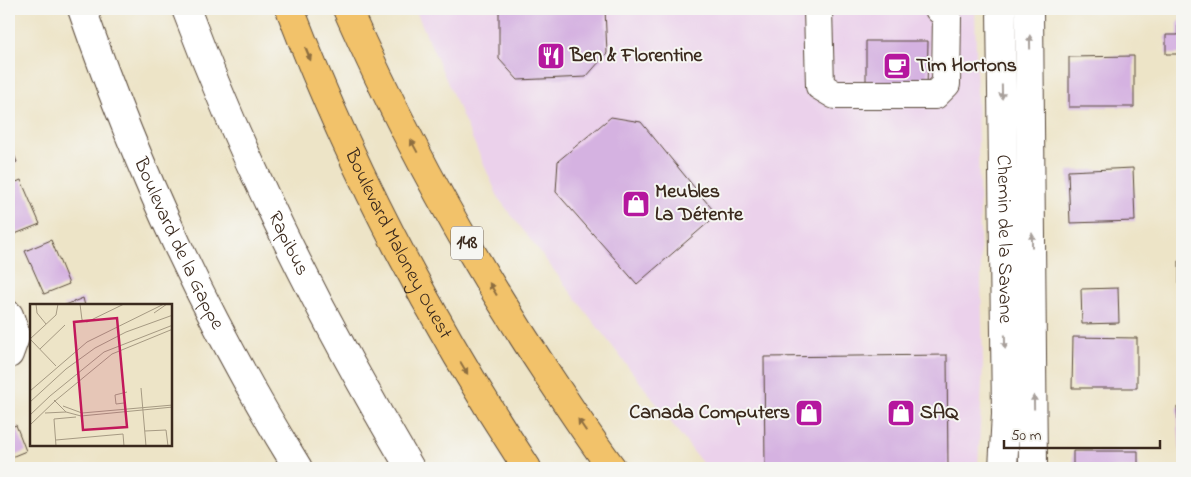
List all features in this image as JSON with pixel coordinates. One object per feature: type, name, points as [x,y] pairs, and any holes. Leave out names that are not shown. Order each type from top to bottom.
[{"type":"main road","name":"Boulevard Maloney Ouest","points":[[290,9],[346,144],[397,250],[478,391],[527,468]]},
{"type":"main road","name":"148","points":[[347,9],[397,114],[441,198],[490,283],[557,388],[612,468]]},
{"type":"street","name":"Boulevard de la Gappe","points":[[82,9],[131,141],[186,266],[235,361],[298,468]]},
{"type":"street","name":"Rapibus","points":[[186,9],[219,92],[284,237],[335,336],[410,468]]},
{"type":"street","points":[[818,9],[820,86],[835,96],[935,95],[946,84],[947,16],[939,9]]},
{"type":"street","name":"Chemin de la Savane","points":[[1001,9],[1006,414],[1003,468]]},
{"type":"street","name":"Chemin de la Savane","points":[[1030,9],[1033,468]]},
{"type":"street","points":[[9,315],[16,335],[9,354]]},
{"type":"shaded area","points":[[415,9],[975,9],[983,364],[978,468],[706,468],[499,199]]},
{"type":"building","points":[[499,9],[605,9],[607,53],[586,77],[518,80],[499,59]]},
{"type":"building","points":[[1178,21],[1182,21],[1182,69],[1179,69],[1179,54],[1166,54],[1166,35],[1178,35]]},
{"type":"building","name":"Tim Hortons","points":[[866,41],[928,41],[927,91],[866,91]]},
{"type":"building","points":[[1134,56],[1134,107],[1069,107],[1069,57]]},
{"type":"building","name":"Meubles La Détente","points":[[611,117],[641,122],[717,215],[637,284],[556,192],[558,161]]},
{"type":"building","points":[[9,142],[17,162],[9,165]]},
{"type":"building","points":[[1133,168],[1135,221],[1070,223],[1068,171]]},
{"type":"building","points":[[21,180],[40,224],[15,234],[9,219],[9,185]]},
{"type":"building","points":[[51,240],[69,284],[44,294],[25,251]]},
{"type":"building","points":[[1179,261],[1182,261],[1182,289],[1179,289]]},
{"type":"building","points":[[1118,288],[1119,323],[1082,324],[1081,289]]},
{"type":"building","points":[[83,298],[84,304],[68,304]]},
{"type":"building","points":[[1073,337],[1137,338],[1137,388],[1072,388]]},
{"type":"building","points":[[947,355],[948,468],[765,468],[764,357]]},
{"type":"building","points":[[1177,407],[1182,407],[1182,452],[1180,452]]},
{"type":"building","points":[[16,425],[26,451],[9,458],[9,428]]},
{"type":"building","points":[[1073,451],[1138,451],[1138,468],[1073,468]]},
{"type":"place","name":"Ben & Florentine","points":[[551,56]]},
{"type":"place","name":"Tim Hortons","points":[[897,66]]},
{"type":"place","name":"Meubles La Détente","points":[[636,204]]},
{"type":"place","name":"Canada Computers","points":[[809,413]]},
{"type":"place","name":"SAQ","points":[[901,413]]}]
